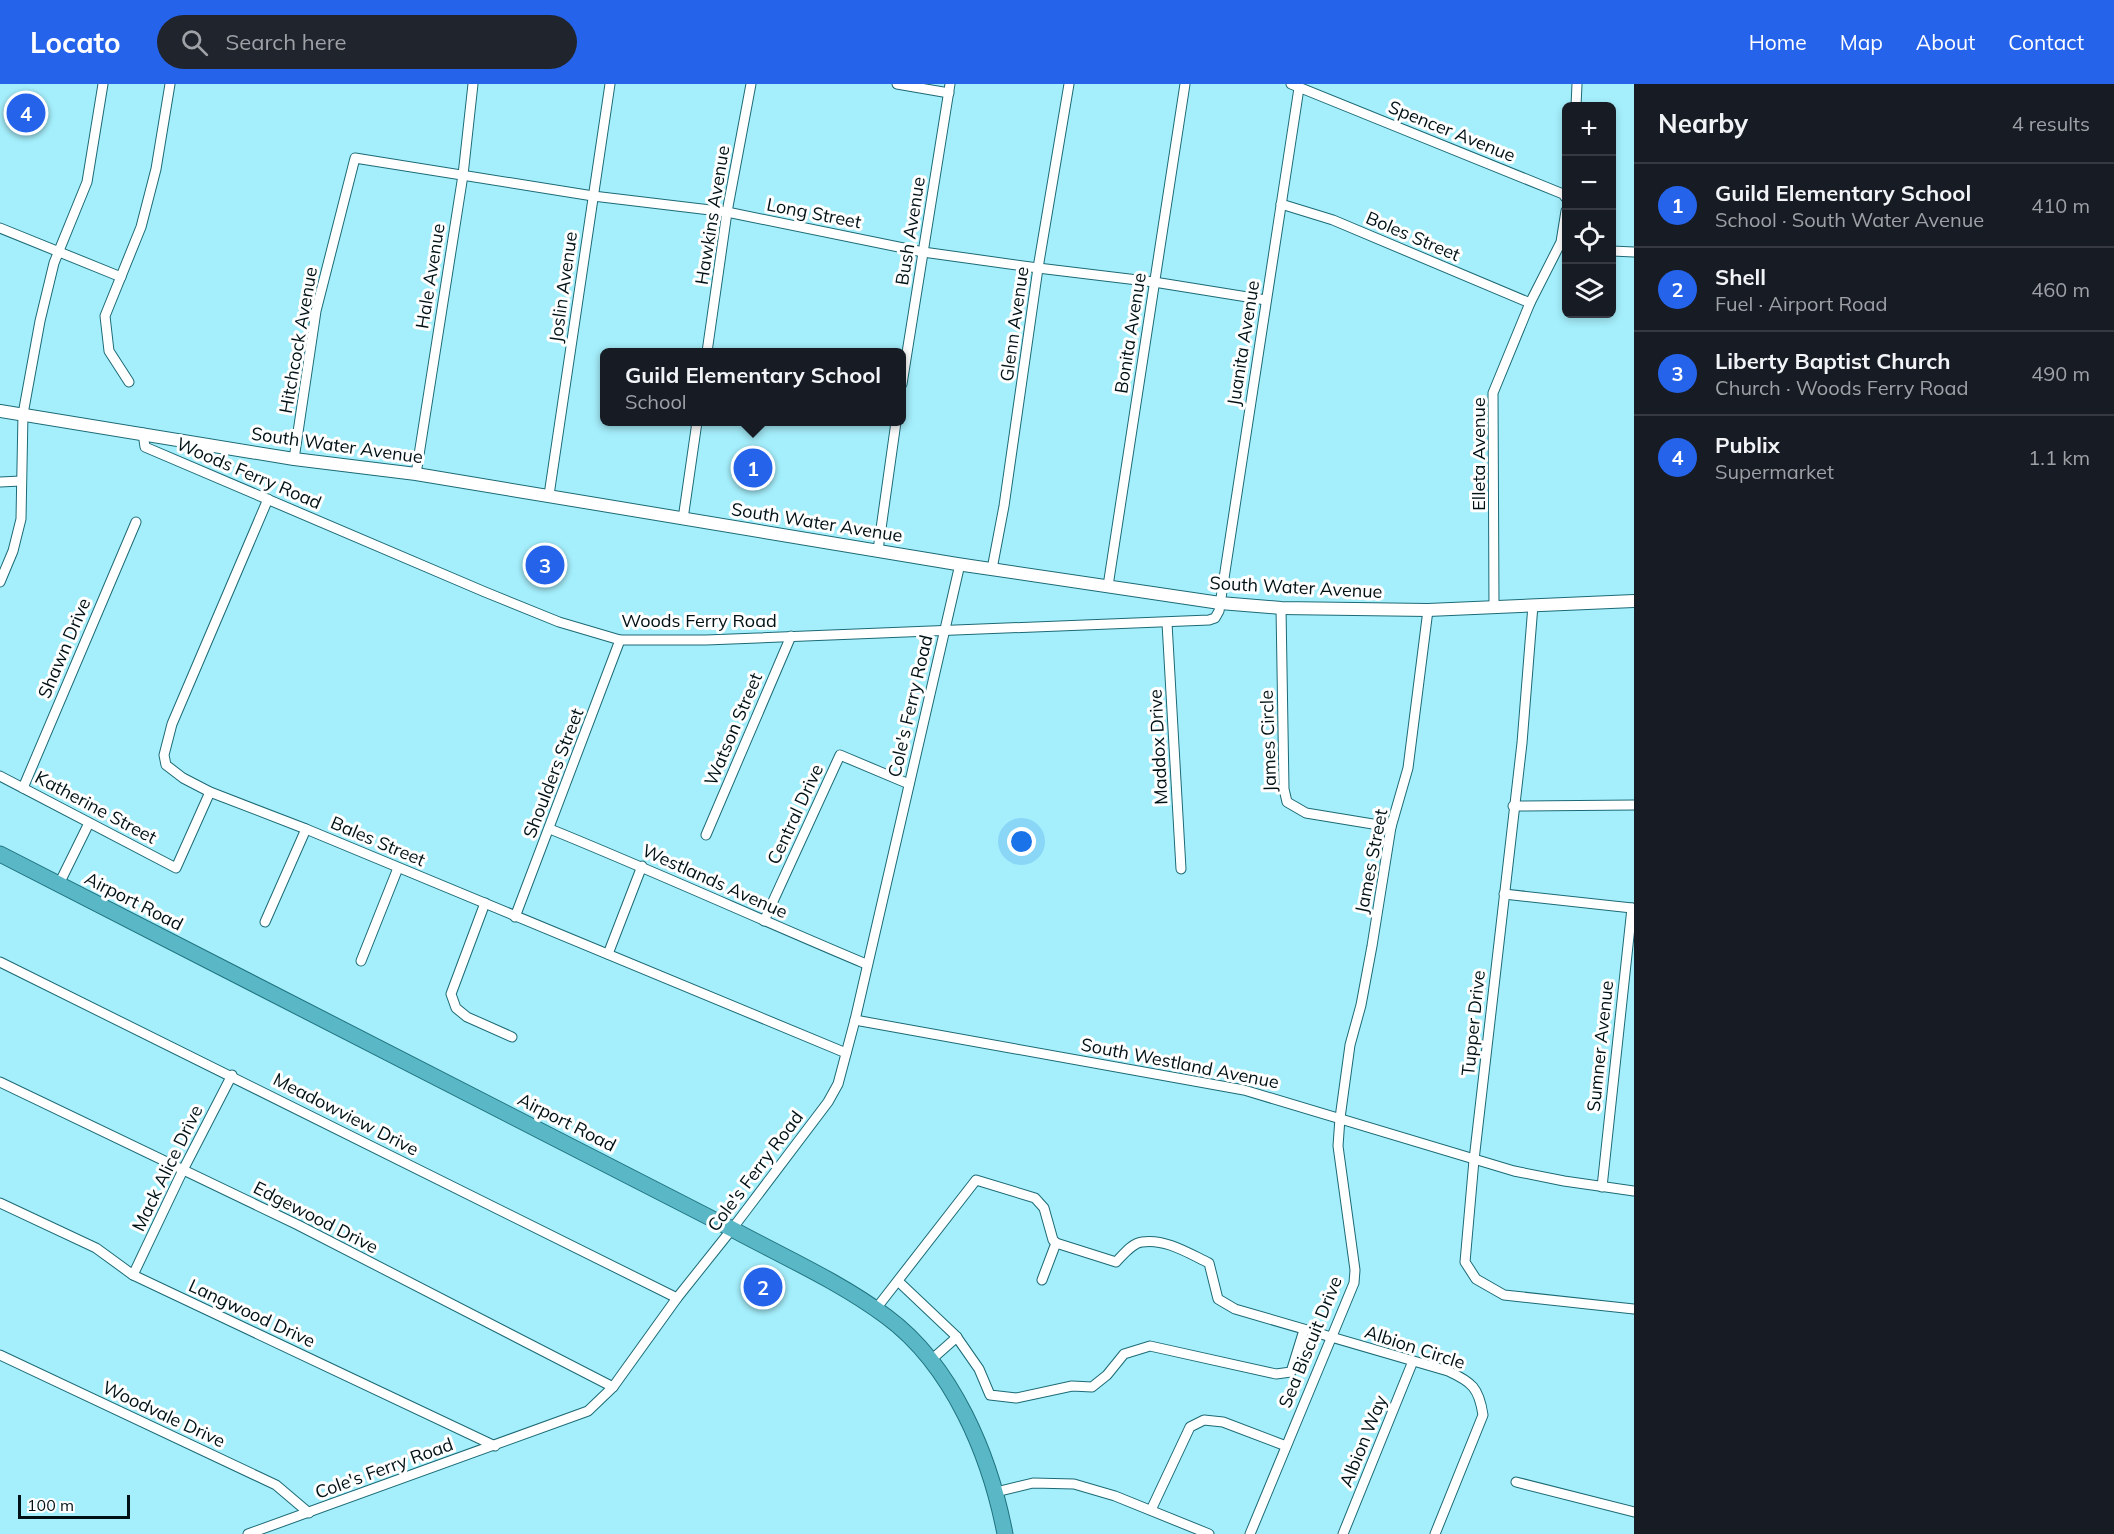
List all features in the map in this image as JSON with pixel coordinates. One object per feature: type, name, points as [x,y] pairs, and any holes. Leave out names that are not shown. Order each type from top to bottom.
[{"type":"highway","name":"Airport Road","points":[[0,854],[732,1229],[837,1285],[888,1317],[913,1339],[931,1360],[947,1383],[974,1433],[996,1492],[1005,1534]]},
{"type":"main road","name":"South Water Avenue","points":[[0,411],[294,459],[416,474],[960,564],[1220,603],[1281,608],[1428,610],[1634,601]]},
{"type":"street","points":[[0,582],[18,535],[23,414],[40,321],[58,252],[87,182],[103,84]]},
{"type":"street","points":[[129,382],[109,351],[105,316],[141,227],[156,169],[170,84]]},
{"type":"street","name":"Hale Avenue","points":[[416,474],[463,175],[473,84]]},
{"type":"street","name":"Joslin Avenue","points":[[549,495],[610,84]]},
{"type":"street","name":"Hawkins Avenue","points":[[708,348],[727,213],[751,84]]},
{"type":"street","points":[[897,84],[949,88]]},
{"type":"street","name":"Glenn Avenue","points":[[992,568],[1004,506],[1038,268],[1068,84]]},
{"type":"street","name":"Bonita Avenue","points":[[1108,586],[1185,84]]},
{"type":"street","points":[[1576,102],[1577,84]]},
{"type":"street","name":"Spencer Avenue","points":[[1295,86],[1554,190],[1562,195]]},
{"type":"street","name":"Juanita Avenue","points":[[1220,603],[1281,204],[1295,86]]},
{"type":"street","name":"Bush Avenue","points":[[906,359],[949,88]]},
{"type":"street","name":"Long Street","points":[[355,158],[593,196],[727,213],[923,252],[1154,282],[1266,300]]},
{"type":"street","name":"Hitchcock Avenue","points":[[294,459],[316,311],[355,158]]},
{"type":"street","name":"Boles Street","points":[[1281,204],[1333,220],[1530,303]]},
{"type":"street","points":[[0,228],[121,277]]},
{"type":"street","name":"Elleta Avenue","points":[[1494,608],[1493,393],[1530,303],[1562,247]]},
{"type":"street","points":[[1616,251],[1634,252]]},
{"type":"street","points":[[683,519],[696,426]]},
{"type":"street","points":[[878,550],[895,426]]},
{"type":"street","name":"Woods Ferry Road","points":[[143,433],[145,447],[485,592],[559,622],[620,640],[706,640],[1167,623],[1215,618],[1220,603]]},
{"type":"street","points":[[0,482],[21,481]]},
{"type":"street","name":"Bales Street","points":[[268,499],[172,724],[164,755],[166,765],[183,778],[210,792],[306,829],[846,1053]]},
{"type":"street","name":"Shawn Drive","points":[[23,788],[136,522]]},
{"type":"street","name":"Cole's Ferry Road","points":[[248,1534],[588,1411],[613,1388],[677,1298],[828,1102],[838,1084],[855,1020],[866,964],[960,564]]},
{"type":"street","name":"Tupper Drive","points":[[1533,605],[1522,743],[1474,1161],[1465,1262],[1476,1279],[1504,1295],[1634,1309]]},
{"type":"street","name":"James Circle","points":[[1281,608],[1284,789],[1287,802],[1306,813],[1391,827]]},
{"type":"street","name":"James Street","points":[[1340,1118],[1350,1044],[1361,1005],[1391,827],[1408,768],[1428,610]]},
{"type":"street","name":"Maddox Drive","points":[[1167,623],[1181,869]]},
{"type":"street","name":"Watson Street","points":[[706,835],[791,636]]},
{"type":"street","name":"Shoulders Street","points":[[515,917],[620,640]]},
{"type":"street","name":"Central Drive","points":[[764,921],[840,755],[909,784]]},
{"type":"street","name":"Katherine Street","points":[[0,777],[176,868],[210,792]]},
{"type":"street","points":[[1514,806],[1634,805]]},
{"type":"street","points":[[59,884],[88,824]]},
{"type":"street","points":[[265,922],[306,829]]},
{"type":"street","name":"Westlands Avenue","points":[[550,829],[642,866],[866,964]]},
{"type":"street","points":[[608,954],[642,866]]},
{"type":"street","points":[[362,961],[398,867]]},
{"type":"street","points":[[1504,894],[1633,907]]},
{"type":"street","points":[[485,903],[451,994],[456,1008],[467,1017],[512,1037]]},
{"type":"street","name":"Sumner Avenue","points":[[1602,1187],[1633,907]]},
{"type":"street","name":"Meadowview Drive","points":[[0,962],[232,1075],[677,1298]]},
{"type":"street","name":"South Westland Avenue","points":[[855,1020],[1234,1088],[1514,1172],[1634,1191]]},
{"type":"street","name":"Mack Alice Drive","points":[[133,1275],[232,1075]]},
{"type":"street","name":"Edgewood Drive","points":[[0,1082],[298,1226],[613,1388]]},
{"type":"street","name":"Sea Biscuit Drive","points":[[1250,1534],[1354,1283],[1355,1270],[1338,1146],[1340,1118]]},
{"type":"street","points":[[875,1310],[976,1180],[1035,1198],[1044,1208],[1053,1240],[1056,1243],[1042,1280]]},
{"type":"street","name":"Langwood Drive","points":[[0,1203],[96,1248],[133,1275],[495,1446]]},
{"type":"street","name":"Albion Circle","points":[[1056,1243],[1116,1262],[1134,1245],[1142,1242],[1171,1245],[1209,1263],[1218,1299],[1235,1309],[1448,1371],[1467,1380],[1480,1396],[1483,1415],[1435,1534]]},
{"type":"street","points":[[899,1282],[957,1337],[979,1369],[990,1395],[1016,1398],[1072,1386],[1092,1387],[1107,1375],[1125,1354],[1150,1346],[1276,1374],[1291,1372],[1304,1330]]},
{"type":"street","points":[[931,1360],[957,1337]]},
{"type":"street","name":"Woodvale Drive","points":[[0,1355],[276,1485],[309,1513]]},
{"type":"street","name":"Albion Way","points":[[1343,1534],[1413,1361]]},
{"type":"street","points":[[1151,1510],[1190,1427],[1197,1423],[1204,1420],[1223,1422],[1286,1446]]},
{"type":"street","points":[[1515,1482],[1634,1512]]},
{"type":"street","points":[[996,1492],[1034,1483],[1074,1484],[1115,1496],[1209,1534]]},
{"type":"place","name":"Publix","points":[[26,113]]},
{"type":"place","name":"Guild Elementary School","points":[[753,468]]},
{"type":"place","name":"Liberty Baptist Church","points":[[545,565]]},
{"type":"place","name":"Shell","points":[[763,1287]]}]
